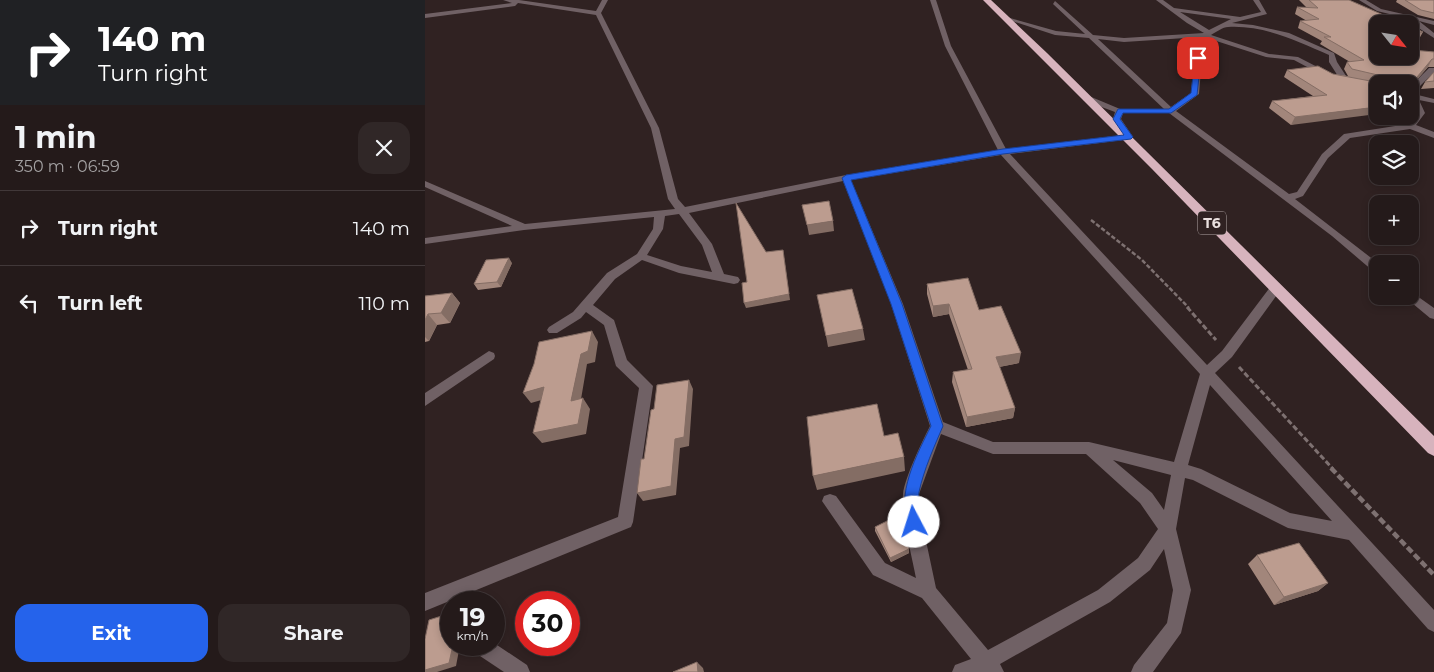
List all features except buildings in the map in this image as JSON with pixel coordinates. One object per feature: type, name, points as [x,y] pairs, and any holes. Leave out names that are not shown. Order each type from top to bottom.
[{"type":"highway","name":"T6","points":[[987,0],[1086,98],[1129,137],[1275,289],[1434,448]]},
{"type":"street","points":[[506,0],[598,13]]},
{"type":"street","points":[[425,16],[542,0]]},
{"type":"street","points":[[598,13],[605,0]]},
{"type":"street","points":[[933,0],[948,46],[1003,152],[1434,623]]},
{"type":"street","points":[[1159,0],[1206,33],[1268,56],[1296,58],[1333,77],[1353,81]]},
{"type":"street","points":[[1005,17],[1055,33],[1124,40],[1206,33],[1239,19],[1265,13],[1256,0]]},
{"type":"street","points":[[1362,0],[1379,10],[1403,15]]},
{"type":"street","points":[[1055,3],[1089,37],[1171,111],[1336,234],[1369,261]]},
{"type":"street","points":[[1175,10],[1239,19]]},
{"type":"street","points":[[598,13],[655,128],[673,199],[707,244],[719,275]]},
{"type":"street","points":[[1419,19],[1434,23]]},
{"type":"street","points":[[1225,24],[1287,34],[1332,54],[1333,62],[1344,79]]},
{"type":"street","points":[[1419,26],[1434,36]]},
{"type":"street","points":[[1086,98],[1120,111],[1171,111],[1195,94],[1198,58],[1206,33]]},
{"type":"street","points":[[1419,82],[1432,70]]},
{"type":"street","points":[[1419,97],[1434,100]]},
{"type":"street","points":[[425,241],[525,227],[682,211],[846,178],[1003,152],[1129,137],[1117,119],[1120,111]]},
{"type":"street","points":[[1288,198],[1300,194],[1325,156],[1347,136],[1411,126],[1434,135]]},
{"type":"street","points":[[846,178],[897,304],[937,426],[926,450],[911,494],[914,522],[928,592]]},
{"type":"street","points":[[425,184],[525,227]]},
{"type":"street","points":[[553,330],[577,315],[611,276],[641,256],[658,229],[660,213]]},
{"type":"street","points":[[641,256],[683,270],[719,275],[734,280]]},
{"type":"street","points":[[962,672],[989,667],[1103,596],[1144,564],[1168,529],[1179,471],[1207,373],[1227,354],[1275,289]]},
{"type":"street","points":[[1419,302],[1434,315]]},
{"type":"street","points":[[425,602],[625,522],[646,386],[621,362],[610,323],[585,305]]},
{"type":"street","points":[[425,400],[489,356]]},
{"type":"street","points":[[937,426],[993,448],[1089,448],[1196,474],[1289,520],[1352,533]]},
{"type":"street","points":[[1089,448],[1146,498],[1168,529],[1182,590],[1180,607],[1175,627],[1160,650],[1141,672]]},
{"type":"street","points":[[830,501],[879,569],[928,592],[989,667]]},
{"type":"street","points":[[498,656],[520,672]]},
{"type":"path","points":[[1086,217],[1133,251],[1191,310],[1227,354],[1434,575]]},
{"type":"route","points":[[914,522],[911,494],[926,450],[937,426],[897,304],[846,178],[1003,152],[1129,137],[1117,119],[1120,111],[1171,111],[1195,94],[1198,58]]}]
